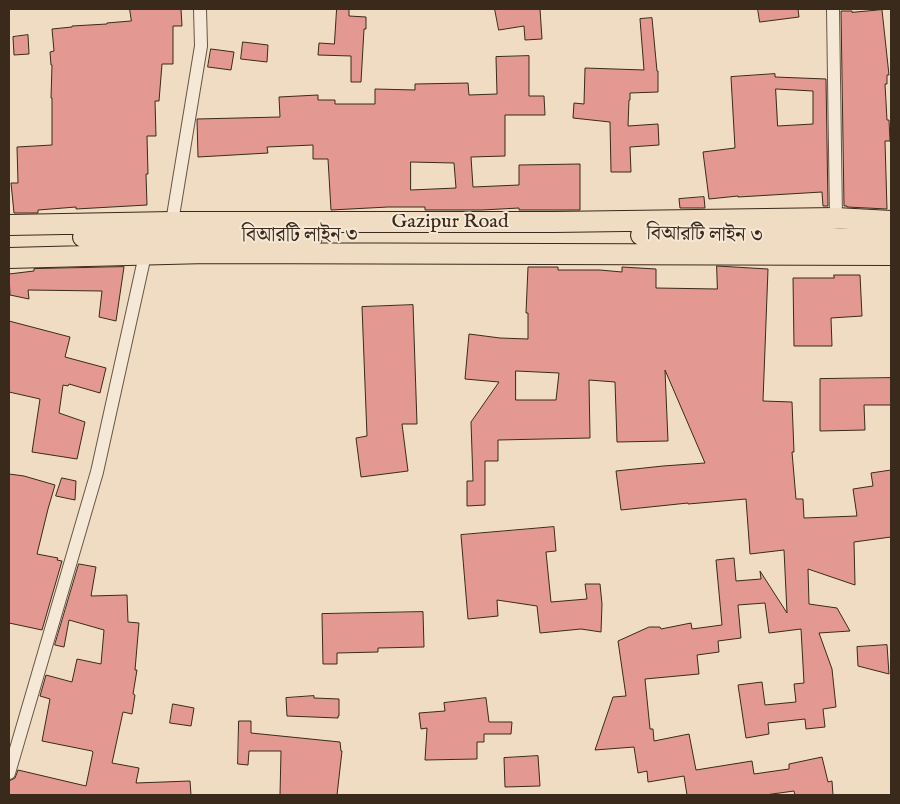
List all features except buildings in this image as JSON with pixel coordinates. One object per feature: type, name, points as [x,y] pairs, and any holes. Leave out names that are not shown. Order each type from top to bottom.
[{"type":"main road","name":"Gazipur Road","points":[[9,224],[554,222],[836,218],[891,221]]},
{"type":"main road","name":"বিআরটি লাইন ৩","points":[[9,239],[50,237],[720,235],[891,240]]},
{"type":"main road","name":"Gazipur Road","points":[[9,258],[207,253],[891,255]]},
{"type":"street","points":[[172,222],[202,46],[200,9]]},
{"type":"street","points":[[833,9],[836,218]]},
{"type":"street","points":[[9,773],[97,472],[145,255]]}]
